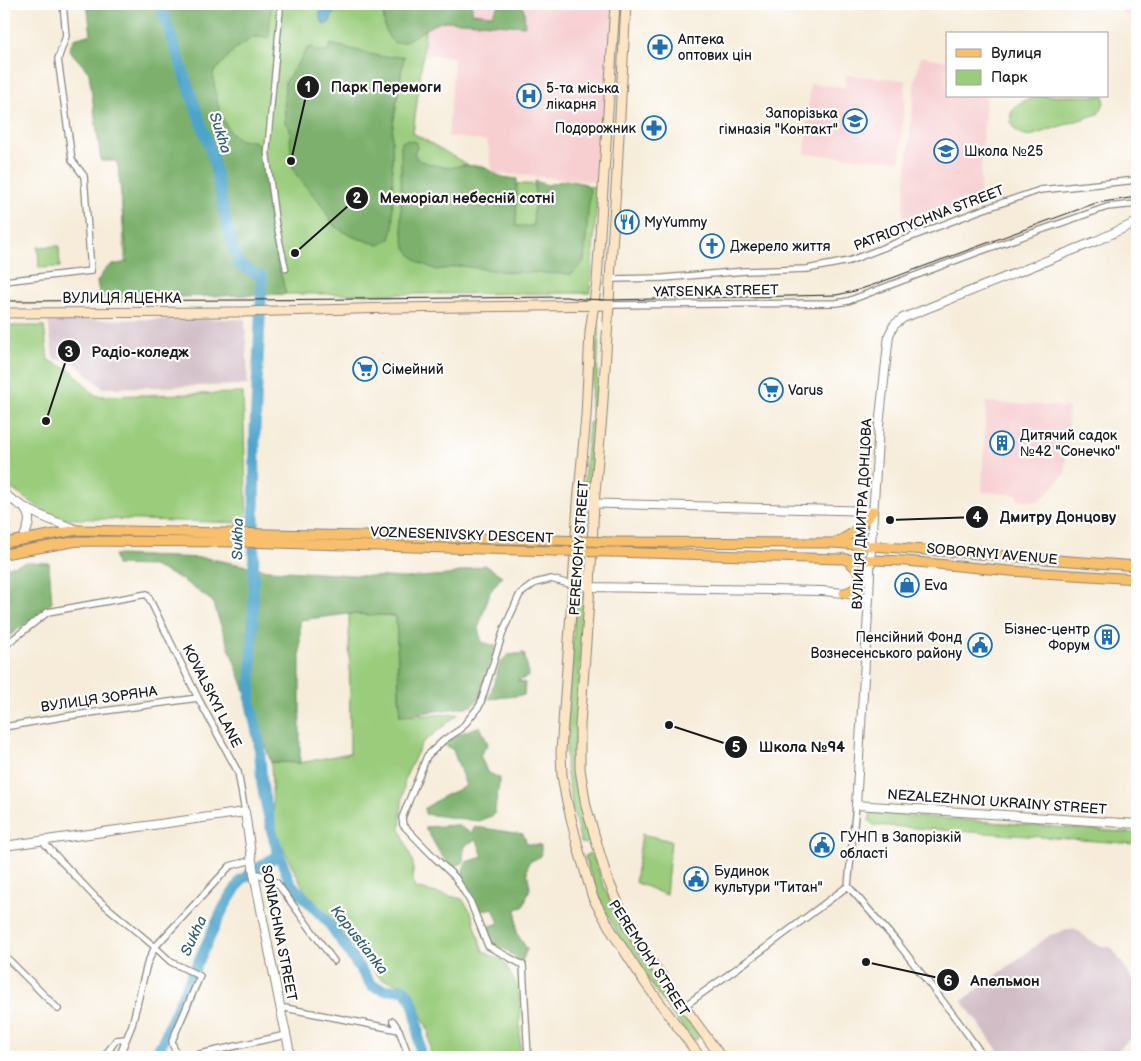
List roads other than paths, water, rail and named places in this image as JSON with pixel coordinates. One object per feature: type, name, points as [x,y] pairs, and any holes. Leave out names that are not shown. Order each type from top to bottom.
[{"type":"main road","name":"PEREMOHY STREET","points":[[615,4],[597,281],[590,332],[586,416],[578,503],[561,752],[562,776],[579,851],[593,898],[614,935],[646,984],[698,1054]]},
{"type":"main road","name":"PEREMOHY STREET","points":[[626,4],[602,416],[594,504],[580,725],[580,769],[586,806],[597,847],[615,896],[637,942],[721,1057]]},
{"type":"main road","points":[[603,176],[617,177]]},
{"type":"main road","name":"YATSENKA STREET","points":[[279,311],[609,305]]},
{"type":"main road","name":"ВУЛИЦЯ ЯЦЕНКА","points":[[4,313],[279,311]]},
{"type":"main road","points":[[586,416],[602,416]]},
{"type":"main road","points":[[833,542],[847,538],[861,526],[873,510]]},
{"type":"main road","points":[[4,542],[78,530]]},
{"type":"main road","name":"VOZNESENIVSKY DESCENT","points":[[78,530],[554,551],[844,558]]},
{"type":"main road","name":"VOZNESENIVSKY DESCENT","points":[[4,554],[78,541],[239,538]]},
{"type":"main road","name":"VOZNESENIVSKY DESCENT","points":[[269,539],[833,542]]},
{"type":"main road","name":"SOBORNYI AVENUE","points":[[833,542],[1137,566]]},
{"type":"main road","points":[[844,558],[860,572],[862,580],[857,588],[844,593]]},
{"type":"main road","name":"SOBORNYI AVENUE","points":[[844,558],[1137,579]]},
{"type":"main road","points":[[579,851],[597,847]]},
{"type":"main road","points":[[698,1054],[708,1040]]},
{"type":"street","points":[[4,281],[91,271],[84,176],[72,160],[58,59],[66,36],[63,4]]},
{"type":"street","points":[[280,4],[267,153],[276,223],[286,269]]},
{"type":"street","name":"PATRIOTYCHNA STREET","points":[[610,279],[664,278],[806,269],[849,261],[981,210],[1040,190],[1137,180]]},
{"type":"street","name":"YATSENKA STREET","points":[[609,305],[837,303],[848,301],[978,252],[1107,207],[1137,204]]},
{"type":"street","name":"ВУЛИЦЯ ДМИТРА ДОНЦОВА","points":[[848,886],[856,806],[873,510],[889,335],[894,325],[904,318],[1096,241],[1137,222]]},
{"type":"street","points":[[4,494],[23,507],[53,522],[78,530]]},
{"type":"street","points":[[578,503],[873,510]]},
{"type":"street","points":[[23,507],[30,521],[23,538]]},
{"type":"street","points":[[528,1057],[523,965],[488,946],[470,901],[455,877],[403,825],[402,818],[427,756],[444,740],[461,729],[480,705],[504,629],[520,594],[534,583],[551,579],[590,587],[818,591],[844,593],[869,598]]},
{"type":"street","points":[[862,580],[869,598]]},
{"type":"street","name":"KOVALSKYI LANE","points":[[4,646],[48,612],[147,594],[198,698],[238,772],[245,812]]},
{"type":"street","name":"ВУЛИЦЯ ЗОРЯНА","points":[[4,727],[198,698]]},
{"type":"street","name":"NEZALEZHNOI UKRAINY STREET","points":[[856,806],[1137,824]]},
{"type":"street","points":[[4,846],[245,812]]},
{"type":"street","name":"SONIACHNA STREET","points":[[245,812],[254,874],[291,1057]]},
{"type":"street","points":[[42,841],[94,897],[171,962],[200,976],[172,1041],[174,1050],[178,1054],[186,1056],[200,1054],[286,1035]]},
{"type":"street","points":[[119,1057],[132,1025],[147,964],[155,947],[230,866],[252,862]]},
{"type":"street","points":[[254,874],[270,878],[277,883],[334,961]]},
{"type":"street","points":[[683,1007],[848,886],[902,948],[984,1057]]},
{"type":"street","points":[[4,955],[58,1009]]},
{"type":"street","points":[[281,1010],[285,1008],[399,1030]]},
{"type":"street","points":[[393,1021],[399,1030],[409,1057]]},
{"type":"street","points":[[104,1057],[116,1040],[126,1039]]},
{"type":"water","points":[[320,4],[338,4],[329,23],[324,25],[320,18]]},
{"type":"waterway","name":"Sukha","points":[[154,1057],[224,907],[241,880],[279,854],[272,832],[262,785],[259,742],[250,700],[253,633],[255,429],[262,277],[238,264],[227,226],[213,158],[160,4]]},
{"type":"waterway","name":"Kapustianka","points":[[279,854],[290,883],[328,922],[372,986],[385,990],[404,989],[409,995],[417,1021],[420,1057]]},
{"type":"tram line","points":[[4,301],[566,297],[609,300],[836,295],[873,285],[1096,203],[1137,197]]},
{"type":"place","name":"Аптека оптових цін","points":[[660,47]]},
{"type":"place","name":"5-та міська лікарня","points":[[529,96]]},
{"type":"place","name":"Запорізька гімназія \"Контакт\"","points":[[855,121]]},
{"type":"place","name":"Подорожник","points":[[654,128]]},
{"type":"place","name":"Школа №25","points":[[946,151]]},
{"type":"place","name":"Парк Перемоги","points":[[291,161]]},
{"type":"place","name":"MyYummy","points":[[627,222]]},
{"type":"place","name":"Джерело життя","points":[[712,246]]},
{"type":"place","name":"Меморіал небесній сотні","points":[[295,253]]},
{"type":"place","name":"Сімейний","points":[[365,369]]},
{"type":"place","name":"Varus","points":[[771,390]]},
{"type":"place","name":"Радіо-коледж","points":[[46,421]]},
{"type":"place","name":"Дитячий садок №42 \"Сонечко\"","points":[[1002,443]]},
{"type":"place","name":"Дмитру Донцову","points":[[890,520]]},
{"type":"place","name":"Eva","points":[[907,585]]},
{"type":"place","name":"Бізнес-центр Форум","points":[[1107,637]]},
{"type":"place","name":"Пенсійний Фонд Вознесенського району","points":[[980,645]]},
{"type":"place","name":"Школа №94","points":[[669,725]]},
{"type":"place","name":"ГУНП в Запорізкій області","points":[[822,845]]},
{"type":"place","name":"Будинок культури \"Титан\"","points":[[696,879]]},
{"type":"place","name":"Апельмон","points":[[866,962]]}]
